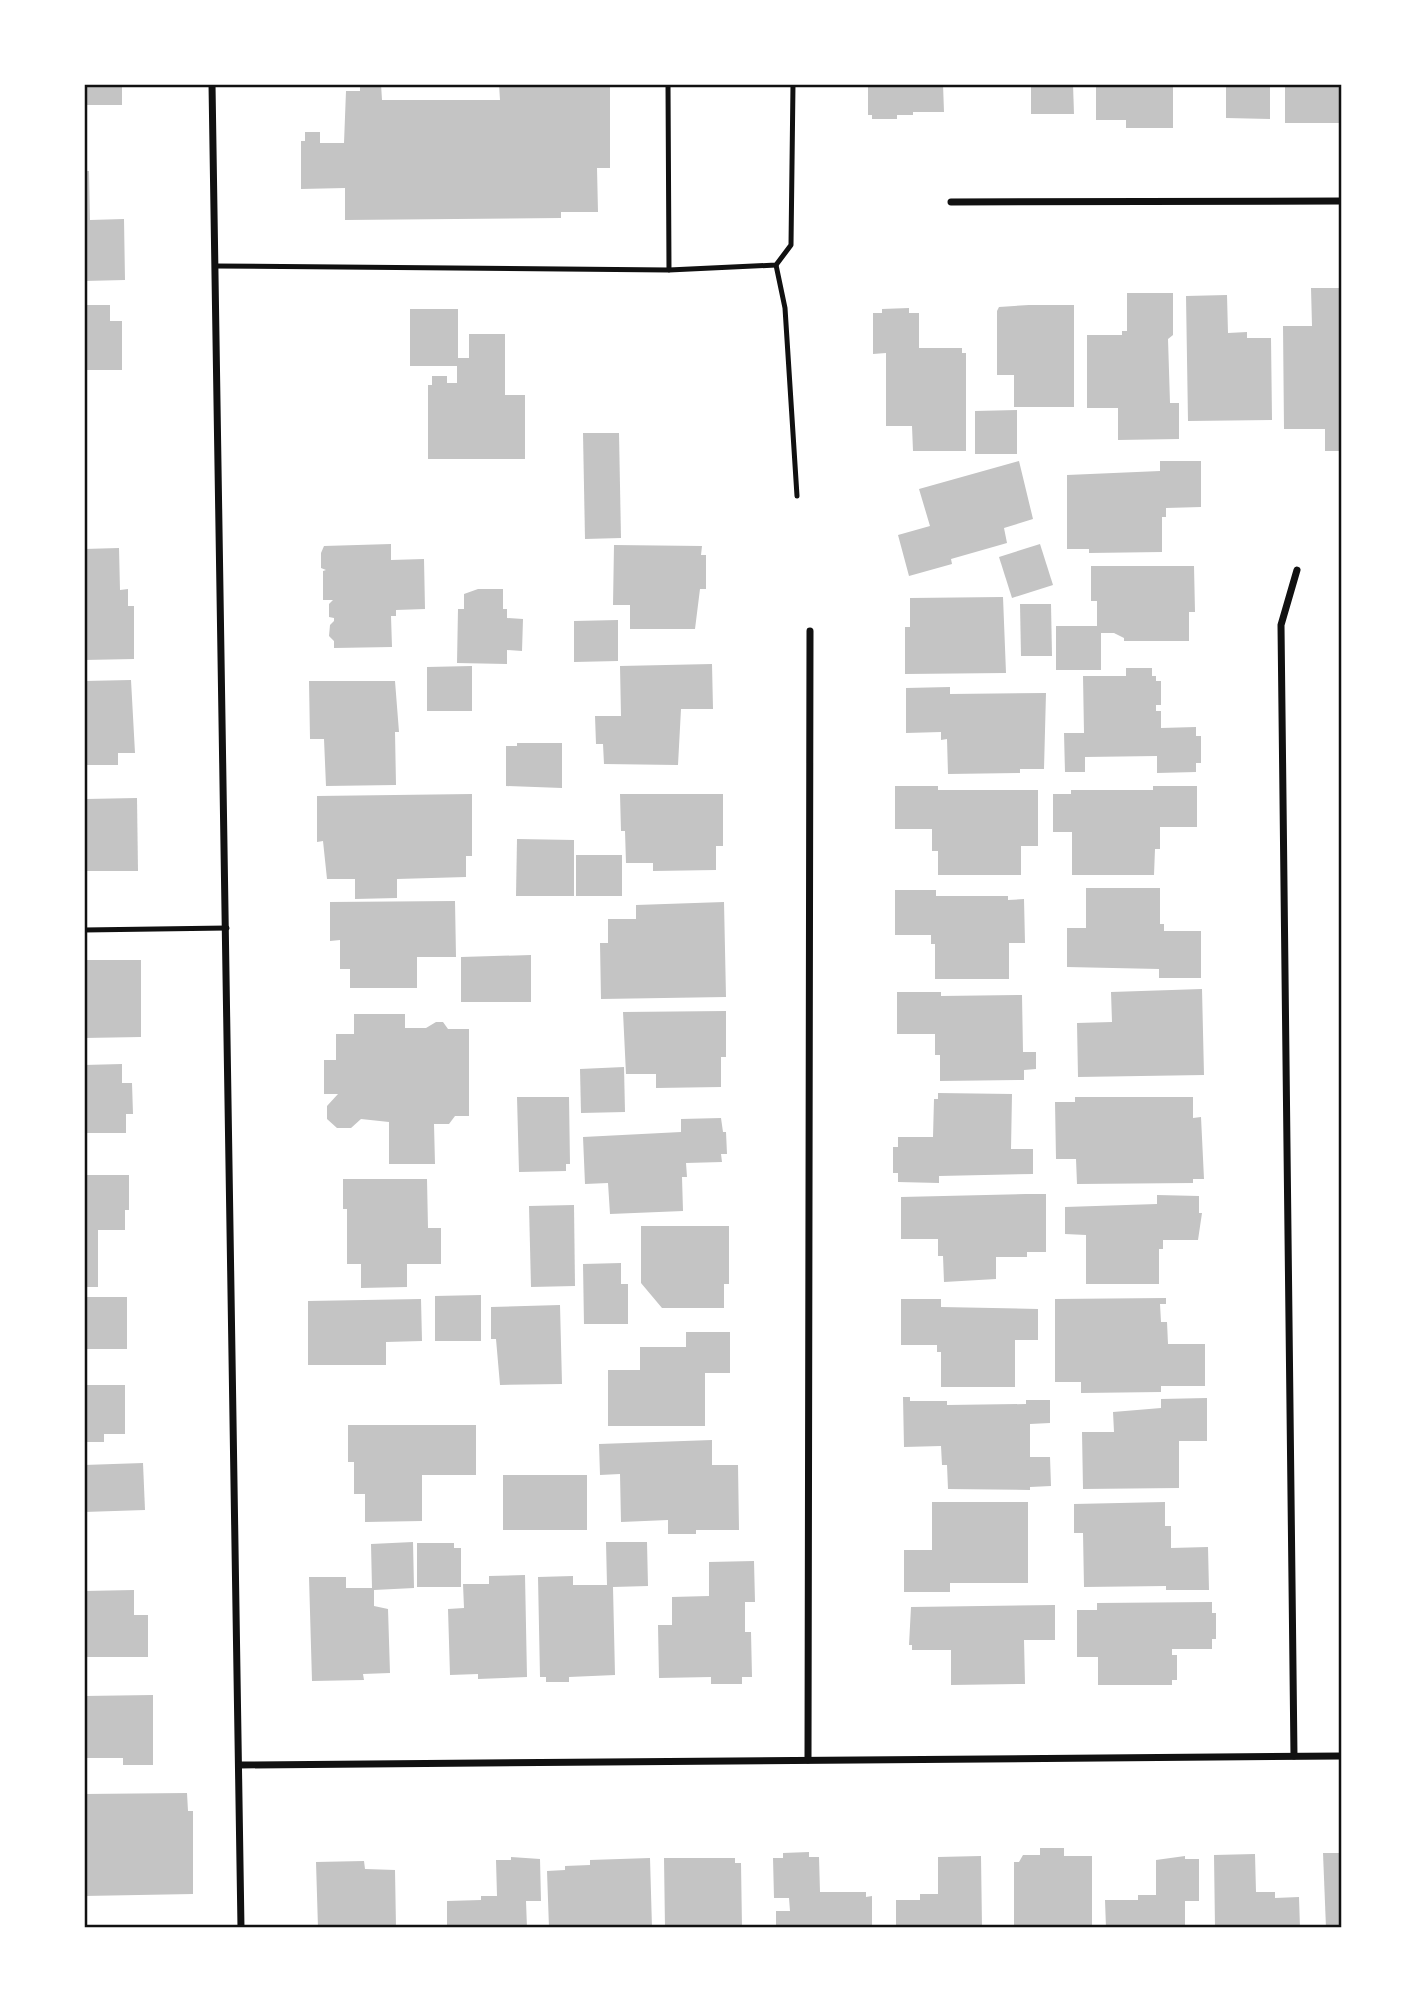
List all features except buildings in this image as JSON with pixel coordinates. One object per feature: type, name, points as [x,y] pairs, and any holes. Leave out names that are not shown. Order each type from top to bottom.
[{"type":"street","points":[[212,84],[241,1928]]},
{"type":"street","points":[[951,202],[1342,201]]},
{"type":"street","points":[[1294,1756],[1280,625],[1297,570]]},
{"type":"street","points":[[808,1760],[810,631]]},
{"type":"street","points":[[239,1765],[1342,1756]]},
{"type":"lane","points":[[668,84],[670,270]]},
{"type":"lane","points":[[793,84],[790,245],[776,265],[785,308],[797,496]]},
{"type":"lane","points":[[215,265],[670,270],[776,265]]},
{"type":"lane","points":[[84,930],[227,928]]}]
